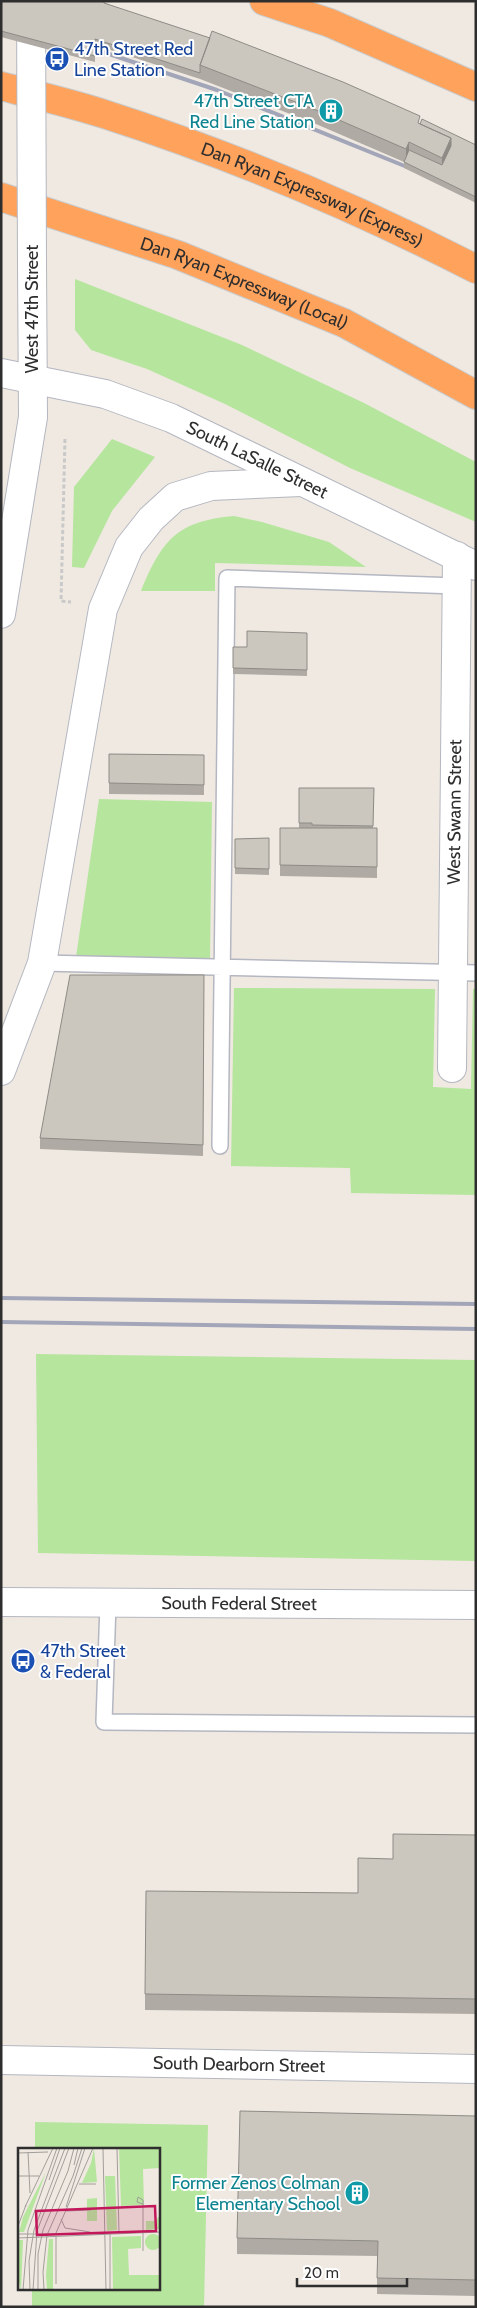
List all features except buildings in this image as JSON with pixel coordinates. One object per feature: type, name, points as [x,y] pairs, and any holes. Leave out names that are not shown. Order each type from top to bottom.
[{"type":"highway","points":[[264,1],[330,23],[476,87]]},
{"type":"highway","name":"Dan Ryan Expressway (Express)","points":[[1,86],[104,114],[238,161],[401,231],[476,269]]},
{"type":"highway","name":"Dan Ryan Expressway (Local)","points":[[1,196],[178,255],[344,323],[476,395]]},
{"type":"main road","name":"West 47th Street","points":[[1,614],[33,417],[31,1]]},
{"type":"main road","name":"South LaSalle Street","points":[[1,373],[105,394],[172,418],[467,561]]},
{"type":"main road","points":[[1,1071],[42,964],[103,608],[129,547],[151,519],[176,497],[212,486],[301,482]]},
{"type":"main road","name":"West Swann Street","points":[[452,1068],[464,972],[457,586],[467,561]]},
{"type":"main road","name":"South Federal Street","points":[[1,1602],[476,1605]]},
{"type":"main road","name":"South Dearborn Street","points":[[1,2060],[476,2069]]},
{"type":"lane","points":[[220,1146],[224,968],[227,578],[457,586]]},
{"type":"lane","points":[[42,964],[464,972]]},
{"type":"lane","points":[[108,1603],[104,1722],[476,1725]]},
{"type":"path","points":[[65,433],[61,601],[76,604]]},
{"type":"green space","points":[[75,279],[242,345],[364,403],[476,462],[476,522],[350,468],[225,404],[147,369],[91,350],[75,330]]},
{"type":"green space","points":[[112,439],[155,457],[112,511],[84,568],[72,567],[74,487]]},
{"type":"green space","points":[[234,516],[262,522],[329,542],[366,567],[215,563],[215,591],[141,591],[156,558],[174,536],[185,528],[198,523]]},
{"type":"green space","points":[[99,799],[212,802],[210,959],[76,957]]},
{"type":"green space","points":[[234,988],[435,989],[433,1087],[471,1089],[473,989],[476,989],[476,1195],[351,1193],[350,1168],[231,1166]]},
{"type":"green space","points":[[36,1354],[476,1360],[476,1561],[38,1553]]},
{"type":"green space","points":[[35,2122],[208,2125],[204,2307],[32,2307],[32,2290],[160,2290],[160,2148],[35,2148]]},
{"type":"railway","points":[[82,45],[217,90],[417,171]]},
{"type":"railway","points":[[1,1298],[476,1304]]},
{"type":"railway","points":[[1,1322],[476,1329]]},
{"type":"place","name":"47th Street Red Line Station","points":[[57,59]]},
{"type":"place","name":"47th Street CTA Red Line Station","points":[[331,111]]},
{"type":"place","name":"47th Street & Federal","points":[[23,1661]]},
{"type":"place","name":"Former Zenos Colman Elementary School","points":[[357,2193]]}]
